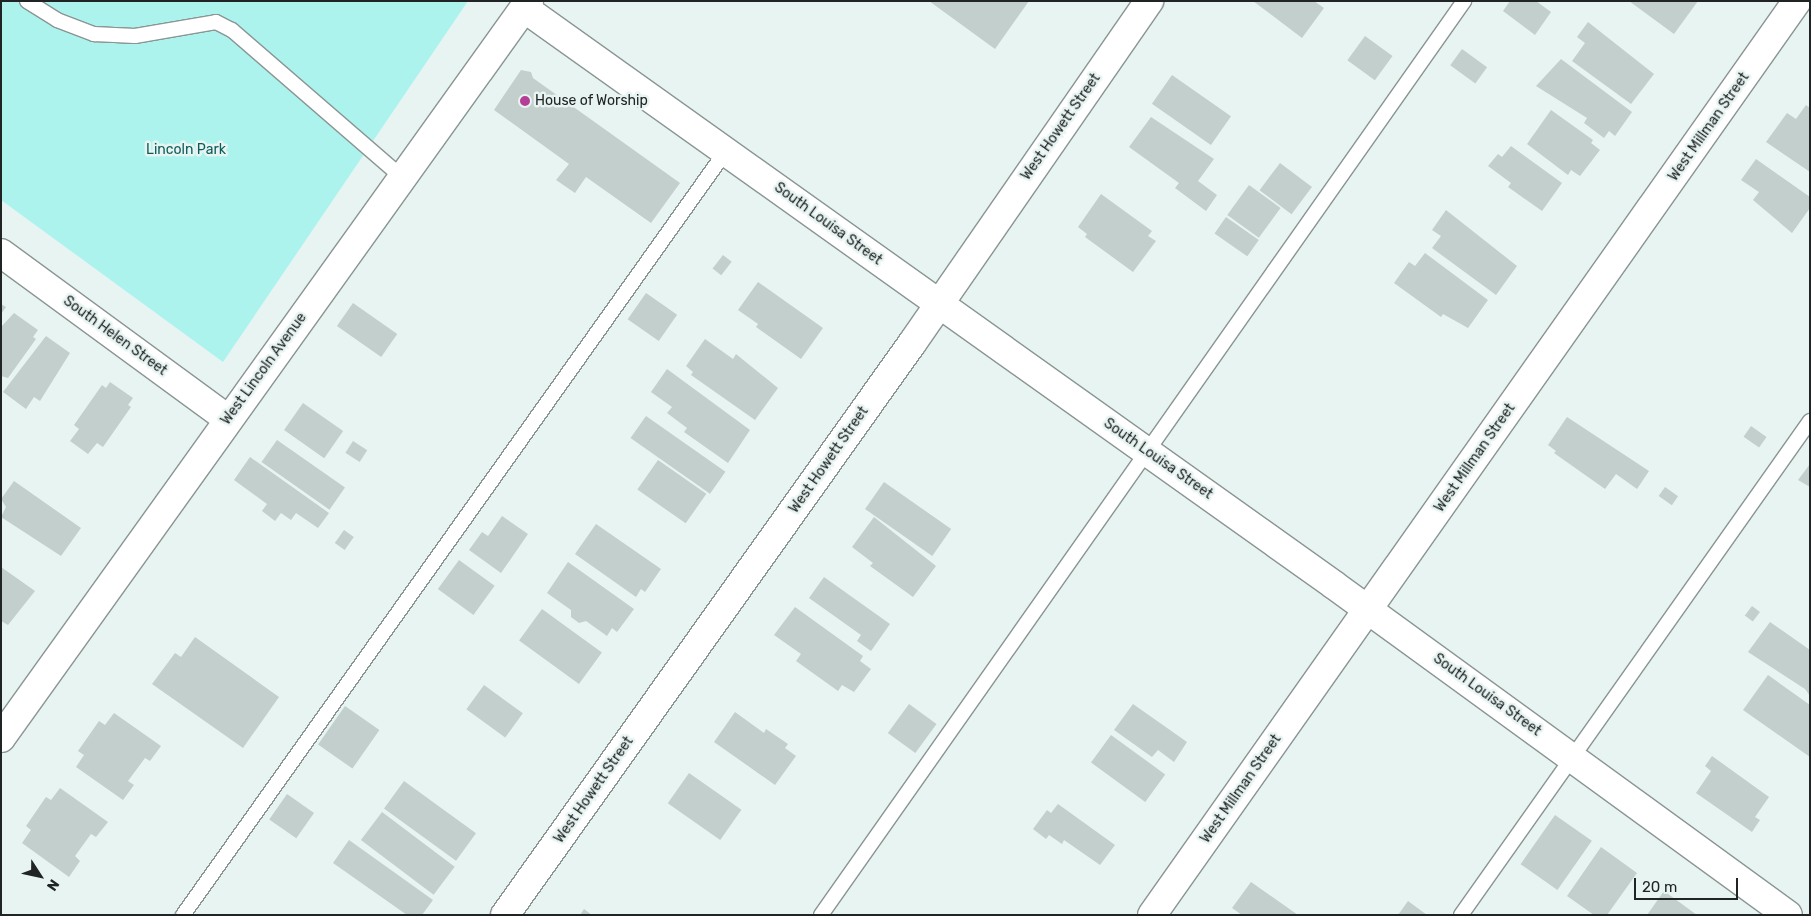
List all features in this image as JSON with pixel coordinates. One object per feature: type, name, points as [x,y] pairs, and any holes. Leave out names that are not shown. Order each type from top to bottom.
[{"type":"street","name":"West Howett Street","points":[[505,915],[913,342],[938,303],[1149,1]]},
{"type":"street","name":"West Millman Street","points":[[1152,915],[1798,1]]},
{"type":"street","name":"West Lincoln Avenue","points":[[1,738],[527,5]]},
{"type":"street","name":"South Louisa Street","points":[[527,5],[726,151],[1147,451],[1788,915]]},
{"type":"street","name":"South Helen Street","points":[[1,253],[228,420]]},
{"type":"street","points":[[1806,915],[1810,909]]},
{"type":"lane","points":[[27,1],[57,20],[94,34],[135,36],[216,22],[232,30],[402,178]]},
{"type":"lane","points":[[821,915],[1464,1]]},
{"type":"lane","points":[[183,915],[726,151]]},
{"type":"lane","points":[[1461,915],[1810,422]]},
{"type":"green space","name":"Lincoln Park","points":[[1,1],[468,1],[223,362],[1,200]]},
{"type":"building","points":[[929,1],[1029,1],[995,49]]},
{"type":"building","points":[[1253,1],[1314,1],[1324,8],[1302,38]]},
{"type":"building","points":[[1510,1],[1536,1],[1551,12],[1535,35],[1503,11]]},
{"type":"building","points":[[1629,1],[1698,1],[1674,34]]},
{"type":"building","points":[[1588,22],[1654,74],[1631,104],[1572,61],[1585,43],[1577,37]]},
{"type":"building","points":[[1365,36],[1393,56],[1375,80],[1347,60]]},
{"type":"building","points":[[1462,49],[1487,67],[1475,83],[1450,65]]},
{"type":"building","points":[[1561,59],[1632,112],[1615,136],[1609,131],[1604,138],[1584,123],[1587,118],[1536,86]]},
{"type":"building","points":[[521,70],[531,72],[533,78],[680,183],[651,223],[586,177],[575,193],[556,180],[569,164],[494,110]]},
{"type":"building","points":[[1172,75],[1231,116],[1211,145],[1152,104]]},
{"type":"building","points":[[1806,105],[1810,108],[1810,172],[1766,142],[1787,113],[1796,119]]},
{"type":"building","points":[[1551,110],[1593,140],[1591,143],[1600,150],[1580,176],[1571,170],[1568,175],[1527,144]]},
{"type":"building","points":[[1151,117],[1214,159],[1198,181],[1217,195],[1206,211],[1175,188],[1179,183],[1129,147]]},
{"type":"building","points":[[1511,146],[1562,183],[1542,211],[1508,187],[1511,183],[1488,166],[1498,154],[1502,157]]},
{"type":"building","points":[[1756,159],[1810,197],[1810,208],[1792,233],[1753,200],[1759,192],[1741,180]]},
{"type":"building","points":[[1280,163],[1312,187],[1291,214],[1260,190]]},
{"type":"building","points":[[1249,185],[1281,208],[1259,238],[1227,215]]},
{"type":"building","points":[[1101,194],[1152,231],[1148,236],[1156,241],[1133,272],[1085,237],[1087,234],[1078,227]]},
{"type":"building","points":[[1446,210],[1517,266],[1496,295],[1432,248],[1441,236],[1432,230]]},
{"type":"building","points":[[1226,217],[1259,240],[1247,256],[1215,233]]},
{"type":"building","points":[[1425,253],[1488,300],[1468,328],[1443,314],[1441,317],[1394,283],[1409,262],[1415,266]]},
{"type":"building","points":[[723,255],[732,262],[721,275],[713,268]]},
{"type":"building","points":[[758,282],[823,328],[801,359],[756,327],[758,324],[738,310]]},
{"type":"building","points":[[646,293],[677,315],[659,341],[628,319]]},
{"type":"building","points":[[353,303],[397,334],[381,357],[337,326]]},
{"type":"building","points":[[1,304],[6,307],[1,314]]},
{"type":"building","points":[[14,313],[38,330],[33,337],[36,339],[8,378],[1,376],[1,327]]},
{"type":"building","points":[[46,336],[70,353],[40,401],[34,397],[26,409],[3,392]]},
{"type":"building","points":[[705,339],[733,359],[736,354],[778,388],[755,420],[691,375],[693,372],[686,366]]},
{"type":"building","points":[[667,369],[750,430],[728,463],[684,432],[687,428],[667,413],[672,407],[651,392]]},
{"type":"building","points":[[110,382],[133,398],[128,405],[131,407],[103,447],[97,443],[88,454],[70,441],[79,429],[74,425],[102,385],[106,388]]},
{"type":"building","points":[[303,403],[343,431],[324,458],[284,430]]},
{"type":"building","points":[[646,416],[725,472],[710,494],[631,438]]},
{"type":"building","points":[[1567,417],[1649,471],[1637,489],[1616,474],[1605,489],[1554,453],[1556,451],[1548,445]]},
{"type":"building","points":[[1751,426],[1767,437],[1759,448],[1744,437]]},
{"type":"building","points":[[277,440],[345,488],[330,510],[262,462]]},
{"type":"building","points":[[353,441],[367,450],[360,462],[345,453]]},
{"type":"building","points":[[250,457],[329,513],[318,528],[296,513],[291,520],[281,513],[275,521],[262,511],[267,504],[234,480]]},
{"type":"building","points":[[658,460],[706,494],[686,523],[637,489]]},
{"type":"building","points":[[1810,464],[1810,487],[1798,480]]},
{"type":"building","points":[[14,481],[81,528],[61,556],[1,517],[6,507],[1,499]]},
{"type":"building","points":[[884,482],[951,529],[932,556],[865,509]]},
{"type":"building","points":[[1665,487],[1678,496],[1672,505],[1659,496]]},
{"type":"building","points":[[502,516],[528,534],[501,573],[469,550],[482,532],[488,536]]},
{"type":"building","points":[[874,517],[936,566],[913,597],[870,566],[873,563],[852,547]]},
{"type":"building","points":[[596,524],[661,569],[645,592],[641,589],[636,597],[575,554]]},
{"type":"building","points":[[344,530],[354,537],[345,550],[335,543]]},
{"type":"building","points":[[459,560],[495,586],[473,615],[438,589]]},
{"type":"building","points":[[568,562],[634,609],[617,632],[612,628],[607,636],[586,621],[579,623],[571,617],[571,610],[547,593]]},
{"type":"building","points":[[1,567],[35,591],[8,625],[1,621]]},
{"type":"building","points":[[824,577],[890,624],[871,651],[857,641],[861,635],[809,598]]},
{"type":"building","points":[[1752,606],[1760,612],[1753,622],[1745,616]]},
{"type":"building","points":[[795,607],[863,656],[860,661],[871,669],[854,692],[842,685],[838,691],[796,661],[801,654],[774,635]]},
{"type":"building","points":[[542,609],[602,652],[579,684],[519,641]]},
{"type":"building","points":[[1770,622],[1810,650],[1810,696],[1805,689],[1748,652]]},
{"type":"building","points":[[195,637],[279,697],[243,748],[152,684],[175,653],[181,657]]},
{"type":"building","points":[[1768,675],[1810,705],[1810,757],[1743,710]]},
{"type":"building","points":[[484,685],[523,713],[505,737],[466,709]]},
{"type":"building","points":[[909,704],[937,724],[915,753],[888,733]]},
{"type":"building","points":[[1133,704],[1187,742],[1174,762],[1158,750],[1152,757],[1114,730]]},
{"type":"building","points":[[345,706],[379,730],[352,769],[318,745]]},
{"type":"building","points":[[735,712],[764,733],[766,729],[788,744],[785,748],[796,756],[775,785],[714,742]]},
{"type":"building","points":[[114,713],[161,746],[150,761],[145,758],[128,781],[134,785],[123,800],[76,767],[84,755],[78,751],[99,721],[105,725]]},
{"type":"building","points":[[1111,735],[1165,774],[1145,802],[1091,763]]},
{"type":"building","points":[[1712,756],[1769,797],[1755,817],[1760,820],[1752,832],[1696,793],[1711,771],[1705,766]]},
{"type":"building","points":[[689,773],[741,810],[720,840],[668,803]]},
{"type":"building","points":[[404,781],[476,833],[456,861],[384,809]]},
{"type":"building","points":[[60,788],[108,822],[96,837],[91,834],[75,856],[80,861],[69,877],[22,843],[31,830],[26,826],[46,797],[51,800]]},
{"type":"building","points":[[287,794],[314,813],[296,838],[269,819]]},
{"type":"building","points":[[1058,804],[1115,845],[1100,865],[1064,840],[1062,844],[1049,835],[1046,839],[1033,829],[1047,810],[1051,813]]},
{"type":"building","points":[[382,812],[455,867],[434,895],[361,840]]},
{"type":"building","points":[[1555,815],[1592,841],[1557,890],[1521,864]]},
{"type":"building","points":[[349,840],[433,900],[422,915],[407,915],[333,863]]},
{"type":"building","points":[[1601,847],[1637,873],[1607,915],[1594,915],[1567,896]]},
{"type":"building","points":[[1251,882],[1298,915],[1242,915],[1232,908]]},
{"type":"building","points":[[1664,891],[1697,915],[1647,915]]},
{"type":"building","points":[[1408,901],[1427,915],[1398,915]]},
{"type":"building","points":[[584,909],[592,915],[580,915]]},
{"type":"place","name":"House of Worship","points":[[525,101]]}]
